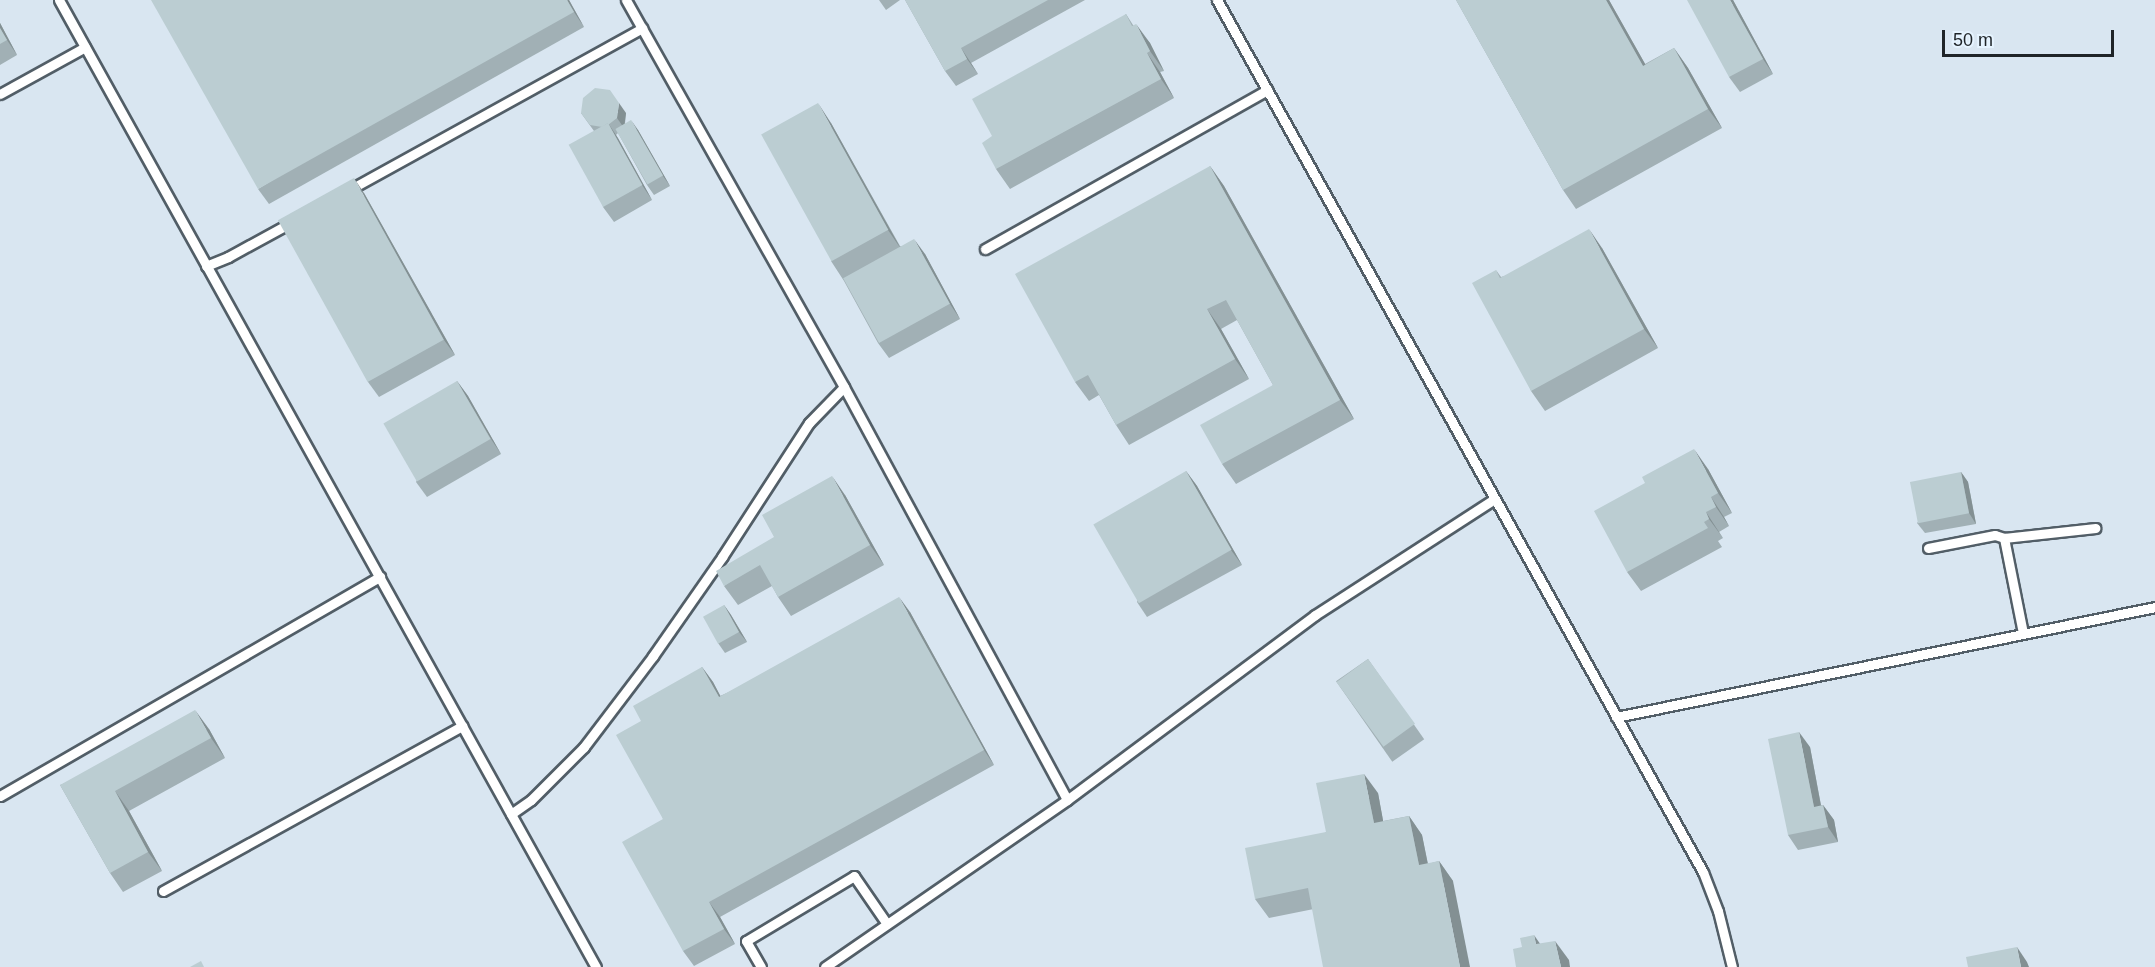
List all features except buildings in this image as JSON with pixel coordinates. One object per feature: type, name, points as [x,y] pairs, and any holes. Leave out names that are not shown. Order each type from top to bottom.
[{"type":"lane","points":[[59,0],[596,967]]},
{"type":"lane","points":[[626,0],[843,387],[1067,800]]},
{"type":"lane","points":[[1216,0],[1703,872],[1718,911],[1732,967]]},
{"type":"lane","points":[[342,194],[642,28]]},
{"type":"lane","points":[[0,94],[85,47]]},
{"type":"lane","points":[[985,249],[1267,90]]},
{"type":"lane","points":[[206,266],[228,257],[301,217]]},
{"type":"lane","points":[[511,814],[531,800],[584,747],[653,656],[809,423],[843,387]]},
{"type":"lane","points":[[825,967],[1067,800],[1315,615],[1494,499]]},
{"type":"lane","points":[[1928,548],[1995,535],[2004,538],[2096,528]]},
{"type":"lane","points":[[2004,538],[2023,633]]},
{"type":"lane","points":[[0,796],[380,577]]},
{"type":"lane","points":[[1616,717],[2155,607]]},
{"type":"lane","points":[[163,891],[462,726]]},
{"type":"lane","points":[[761,967],[746,941],[854,876],[887,924]]}]
